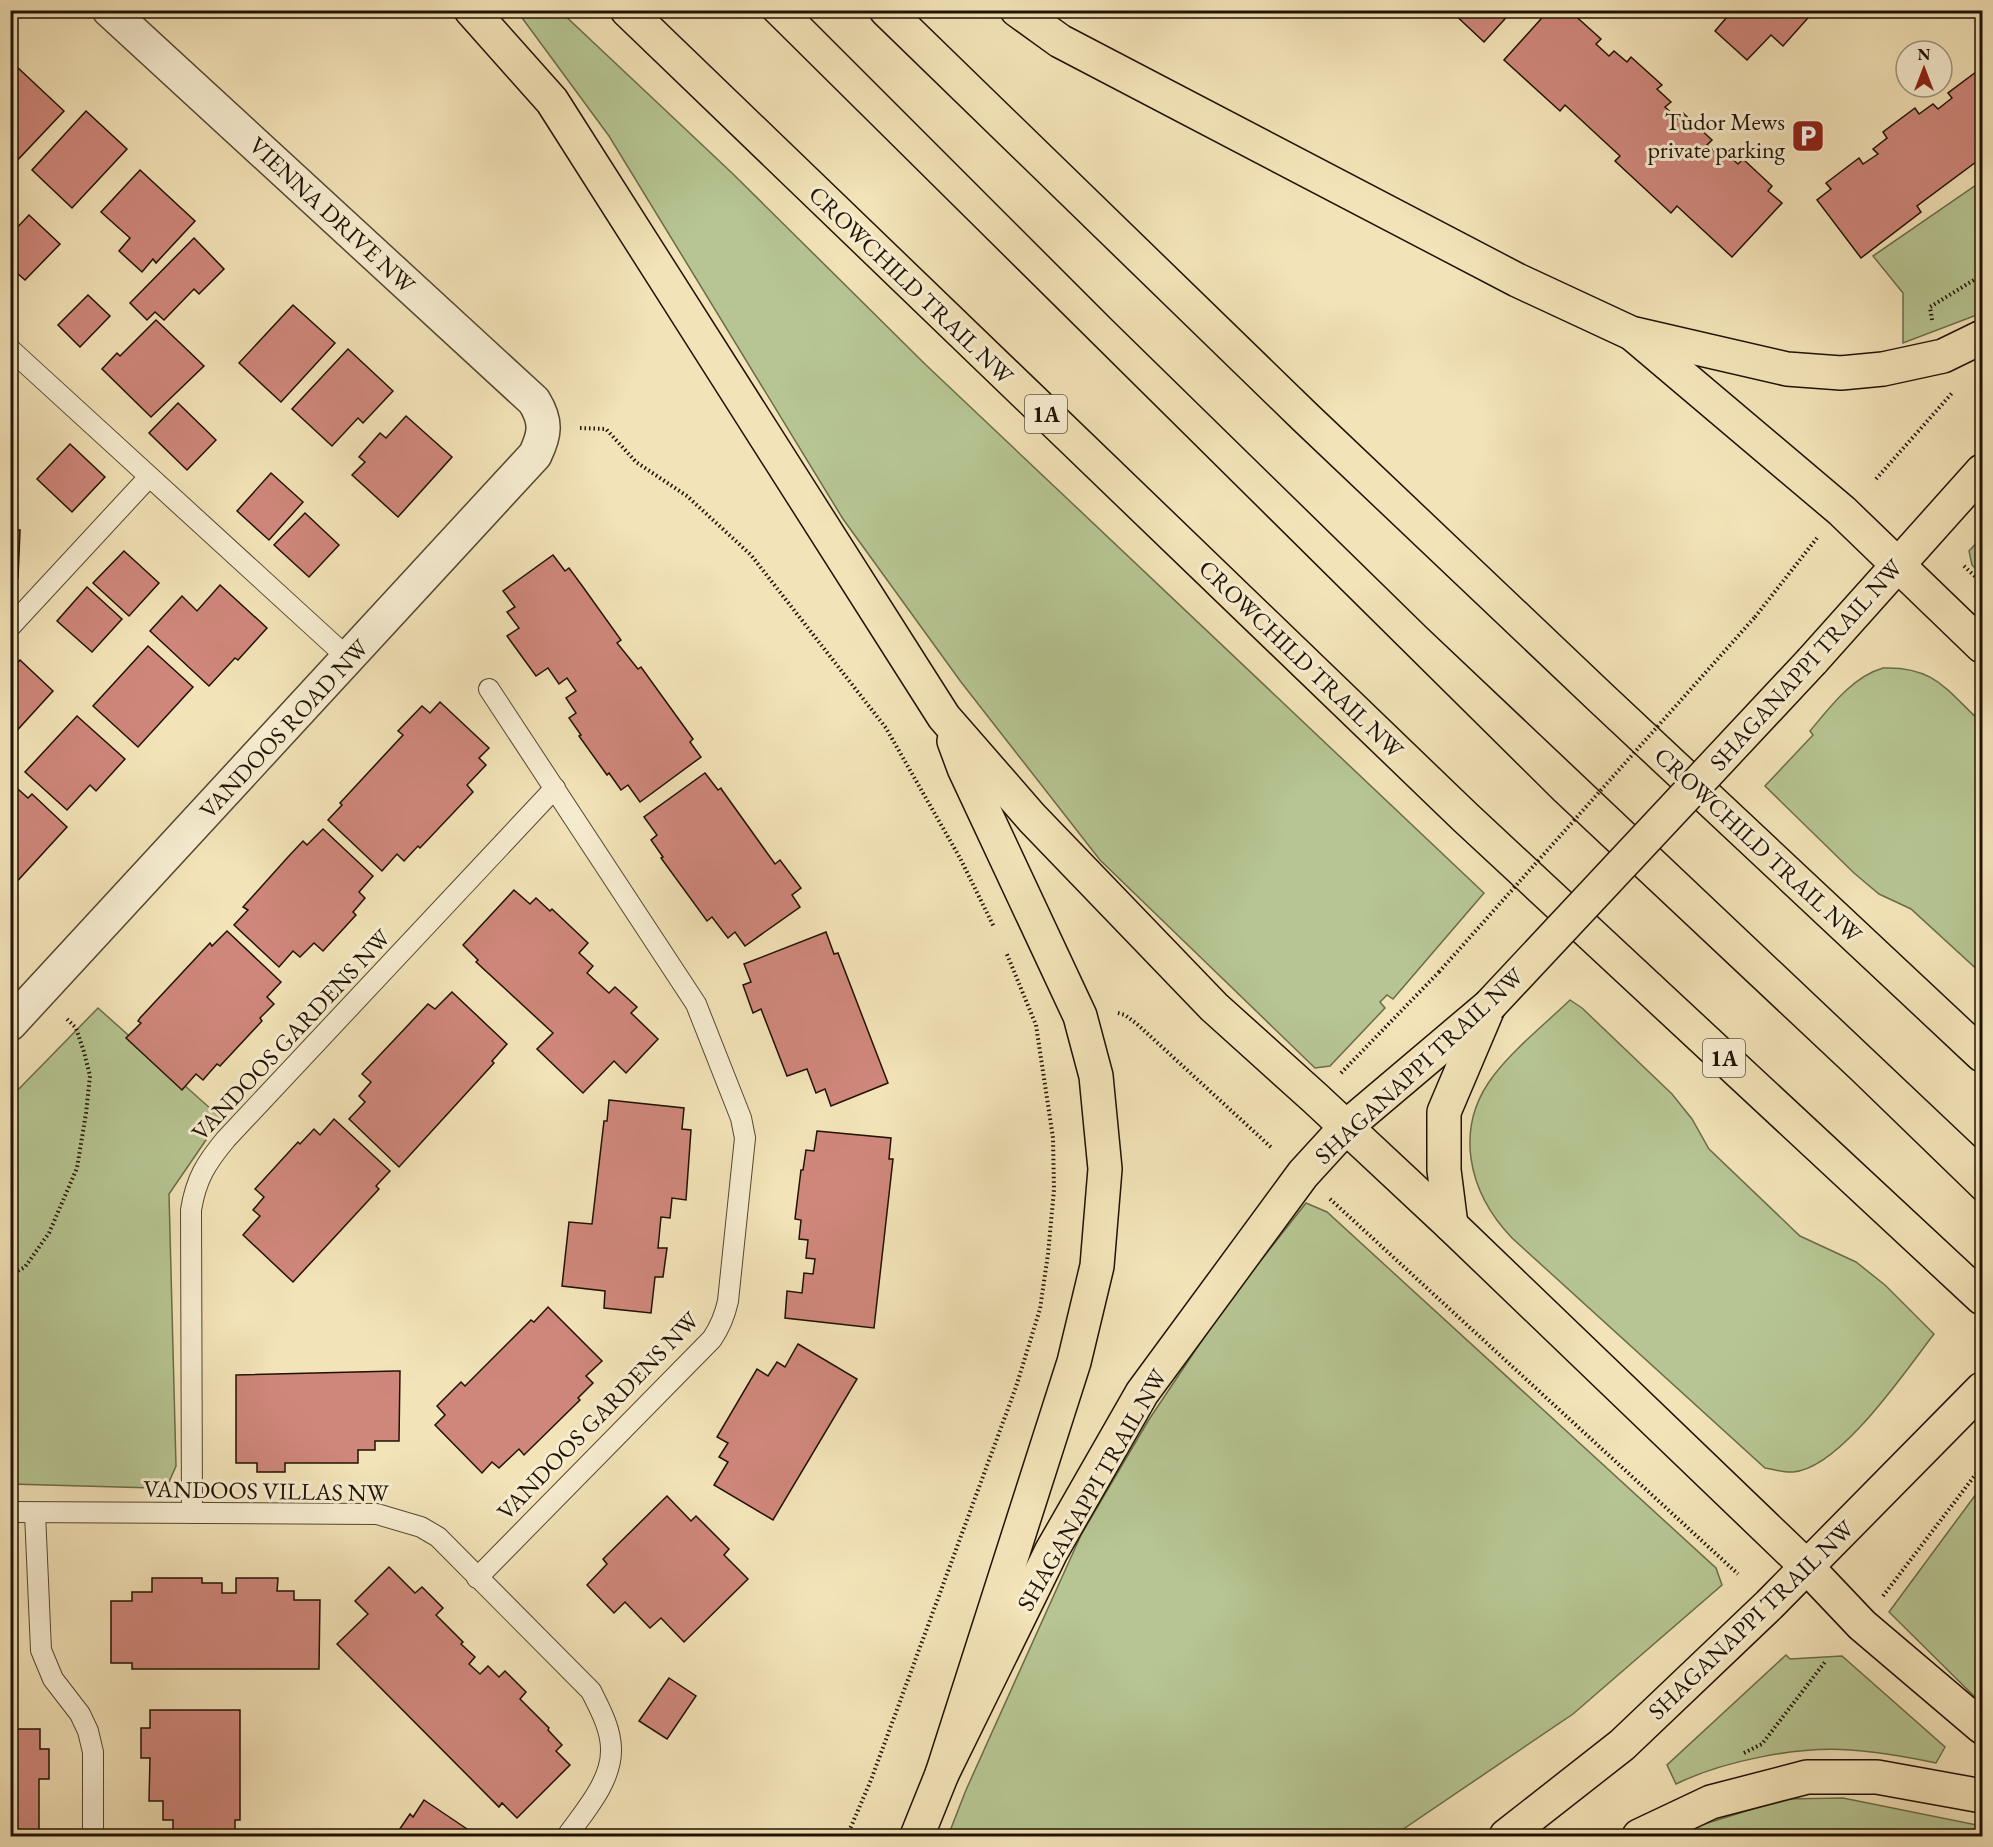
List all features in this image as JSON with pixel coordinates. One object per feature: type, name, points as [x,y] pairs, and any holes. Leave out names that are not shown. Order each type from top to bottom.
[{"type":"main road","points":[[471,10],[552,101],[944,717],[1032,818],[1214,1007],[1451,1226],[1806,1566],[1862,1625],[1983,1727]]},
{"type":"main road","name":"CROWCHILD TRAIL NW","points":[[627,10],[1465,817],[1983,1298]]},
{"type":"main road","name":"CROWCHILD TRAIL NW","points":[[886,10],[1331,442],[1608,705],[1983,1055]]},
{"type":"main road","points":[[1017,10],[1060,41],[1517,280],[1631,333],[1787,369],[1841,373],[1883,369],[1943,356],[1983,337]]},
{"type":"main road","points":[[1631,333],[1842,511],[1983,646]]},
{"type":"main road","name":"SHAGANAPPI TRAIL NW","points":[[917,1836],[942,1774],[1051,1552],[1142,1393],[1303,1174],[1346,1127],[1489,1006],[1812,661],[1983,471]]},
{"type":"main road","points":[[942,1774],[1074,1362],[1097,1266],[1105,1168],[1096,1076],[1080,1016],[964,768],[944,717]]},
{"type":"main road","points":[[1451,1226],[1444,1170],[1444,1112],[1489,1006]]},
{"type":"main road","name":"SHAGANAPPI TRAIL NW","points":[[1506,1836],[1622,1744],[1769,1605],[1983,1389]]},
{"type":"main road","points":[[1639,1836],[1711,1802],[1807,1777],[1877,1777],[1983,1796]]},
{"type":"street","name":"VIENNA DRIVE NW","points":[[109,10],[534,401],[543,415],[543,426]]},
{"type":"street","name":"VANDOOS ROAD NW","points":[[10,1024],[535,455],[543,439],[543,426]]},
{"type":"lane","points":[[10,349],[349,659]]},
{"type":"lane","points":[[10,627],[149,477]]},
{"type":"lane","name":"VANDOOS GARDENS NW","points":[[477,1578],[719,1330],[728,1301],[745,1138],[741,1118],[696,1004],[489,689]]},
{"type":"lane","name":"VANDOOS GARDENS NW","points":[[192,1514],[191,1210],[194,1189],[199,1176],[212,1155],[226,1139],[555,788]]},
{"type":"lane","name":"VANDOOS VILLAS NW","points":[[10,1512],[377,1514],[422,1527],[438,1537],[591,1692],[601,1710],[611,1750],[606,1772],[597,1792],[567,1836]]},
{"type":"lane","points":[[35,1513],[41,1650],[53,1679],[80,1714],[88,1731],[93,1752],[93,1836]]},
{"type":"path","points":[[1933,324],[1930,306],[1983,275]]},
{"type":"path","points":[[1876,479],[1956,388]]},
{"type":"path","points":[[543,426],[606,429],[636,462],[687,496],[751,555],[886,728],[960,858],[994,927]]},
{"type":"path","points":[[1338,1076],[1439,972],[1755,617],[1821,532]]},
{"type":"path","points":[[1965,566],[1983,583]]},
{"type":"path","points":[[848,1836],[871,1780],[1016,1387],[1040,1309],[1054,1190],[1053,1138],[1036,1024],[1004,947]]},
{"type":"path","points":[[10,1275],[25,1267],[49,1233],[77,1168],[90,1076],[76,1028],[38,994]]},
{"type":"path","points":[[1108,1011],[1125,1015],[1137,1024],[1273,1149]]},
{"type":"path","points":[[1329,1199],[1738,1574]]},
{"type":"path","points":[[1881,1602],[1983,1466]]},
{"type":"path","points":[[1740,1755],[1762,1744],[1825,1662]]},
{"type":"green space","points":[[517,11],[560,11],[732,173],[926,365],[1484,893],[1393,999],[1387,995],[1380,1002],[1385,1008],[1330,1066],[1315,1068],[1100,860],[961,682],[843,519],[609,136]]},
{"type":"green space","points":[[1982,181],[1982,313],[1903,343],[1903,293],[1873,256]]},
{"type":"green space","points":[[1982,537],[1982,575],[1972,565],[1969,551]]},
{"type":"green space","points":[[1883,668],[1901,668],[1928,676],[1949,691],[1982,723],[1982,974],[1911,909],[1879,894],[1854,873],[1765,786],[1813,735],[1810,731],[1842,694],[1861,678]]},
{"type":"green space","points":[[1570,1000],[1582,1008],[1672,1094],[1692,1119],[1709,1149],[1800,1236],[1856,1262],[1885,1285],[1934,1334],[1889,1393],[1851,1437],[1811,1467],[1793,1472],[1765,1468],[1512,1238],[1485,1201],[1476,1180],[1471,1159],[1470,1138],[1473,1116],[1481,1095],[1494,1075],[1512,1055]]},
{"type":"green space","points":[[98,1008],[221,1118],[169,1194],[176,1466],[169,1482],[154,1488],[11,1484],[11,1097]]},
{"type":"green space","points":[[1306,1203],[1327,1212],[1716,1568],[1722,1585],[1573,1714],[1393,1836],[948,1836],[966,1790],[1081,1535],[1148,1421],[1225,1306]]},
{"type":"green space","points":[[1982,1486],[1982,1704],[1889,1612]]},
{"type":"green space","points":[[1786,1655],[1790,1659],[1842,1656],[1945,1747],[1936,1763],[1861,1751],[1807,1750],[1738,1762],[1676,1784],[1667,1765]]},
{"type":"green space","points":[[1843,1798],[1982,1826],[1982,1836],[1673,1836],[1685,1830],[1785,1799]]},
{"type":"building","points":[[1450,10],[1513,10],[1484,42]]},
{"type":"building","points":[[1549,10],[1559,10],[1566,17],[1571,12],[1601,39],[1596,44],[1609,56],[1614,51],[1627,62],[1631,57],[1662,85],[1657,89],[1671,102],[1665,107],[1678,119],[1683,113],[1712,140],[1707,145],[1721,157],[1725,152],[1738,164],[1743,159],[1772,186],[1768,191],[1782,203],[1732,257],[1677,206],[1671,213],[1615,161],[1620,156],[1565,105],[1560,111],[1504,60]]},
{"type":"building","points":[[1733,10],[1815,10],[1783,46],[1771,35],[1747,60],[1715,31]]},
{"type":"building","points":[[16,66],[64,111],[10,168],[10,72]]},
{"type":"building","points":[[1980,69],[1982,72],[1982,167],[1976,162],[1917,206],[1921,212],[1861,258],[1817,200],[1831,189],[1826,183],[1859,158],[1863,164],[1878,154],[1873,149],[1887,138],[1883,132],[1915,108],[1919,114],[1933,104],[1938,109],[1954,99],[1954,88]]},
{"type":"building","points":[[86,111],[127,149],[72,208],[32,170]]},
{"type":"building","points":[[140,170],[195,221],[156,263],[153,259],[142,272],[119,251],[130,238],[101,212]]},
{"type":"building","points":[[29,215],[60,244],[25,280],[10,267],[10,235]]},
{"type":"building","points":[[194,238],[224,269],[199,294],[194,289],[164,320],[155,312],[147,320],[130,303]]},
{"type":"building","points":[[88,295],[110,316],[80,347],[58,325]]},
{"type":"building","points":[[293,305],[335,343],[281,402],[239,363]]},
{"type":"building","points":[[156,320],[204,366],[151,417],[102,369],[117,353],[120,356]]},
{"type":"building","points":[[348,349],[393,391],[363,423],[358,418],[332,446],[292,409]]},
{"type":"building","points":[[178,403],[216,440],[187,470],[149,433]]},
{"type":"building","points":[[406,416],[452,457],[398,517],[352,475],[365,462],[359,457],[380,433],[386,438]]},
{"type":"building","points":[[70,444],[105,477],[72,512],[37,479]]},
{"type":"building","points":[[271,473],[303,502],[269,540],[237,511]]},
{"type":"building","points":[[305,513],[339,545],[309,577],[274,545]]},
{"type":"building","points":[[10,530],[20,530],[18,578],[10,578]]},
{"type":"building","points":[[124,551],[159,583],[129,616],[93,583]]},
{"type":"building","points":[[553,555],[565,571],[569,568],[583,587],[621,640],[617,643],[638,669],[641,667],[693,739],[690,742],[701,757],[640,802],[628,785],[621,790],[609,773],[607,775],[579,736],[581,735],[569,718],[576,713],[566,698],[576,691],[567,678],[559,684],[548,668],[536,676],[507,636],[519,628],[507,612],[515,607],[503,591]]},
{"type":"building","points":[[220,585],[267,628],[238,660],[235,658],[209,686],[150,631],[182,596],[197,611]]},
{"type":"building","points":[[87,587],[122,619],[92,652],[57,621]]},
{"type":"building","points":[[148,646],[193,687],[138,747],[93,706]]},
{"type":"building","points":[[20,660],[53,691],[11,737],[10,670]]},
{"type":"building","points":[[440,702],[489,748],[479,758],[486,765],[467,785],[473,792],[420,848],[418,846],[404,861],[397,854],[382,871],[328,820],[342,805],[340,803],[403,735],[398,731],[422,706],[430,713]]},
{"type":"building","points":[[77,716],[125,759],[96,791],[90,785],[67,810],[25,772]]},
{"type":"building","points":[[705,773],[718,790],[721,788],[775,864],[780,860],[801,888],[792,895],[800,907],[745,946],[735,932],[728,938],[712,917],[707,921],[661,858],[663,857],[651,840],[657,835],[644,817]]},
{"type":"building","points":[[10,782],[28,798],[32,794],[67,827],[10,889]]},
{"type":"building","points":[[323,829],[373,876],[359,892],[365,898],[353,912],[356,915],[323,951],[314,943],[300,957],[293,951],[279,967],[234,925],[248,910],[243,907],[288,857],[303,841],[307,845]]},
{"type":"building","points":[[514,890],[530,904],[536,898],[550,911],[552,909],[588,943],[579,953],[593,966],[587,973],[609,993],[615,987],[637,1007],[631,1013],[658,1039],[626,1073],[614,1061],[583,1093],[537,1049],[553,1033],[476,962],[478,960],[463,945]]},
{"type":"building","points":[[227,931],[281,982],[267,997],[274,1004],[260,1018],[262,1021],[220,1066],[217,1064],[203,1080],[196,1074],[182,1090],[126,1038],[141,1023],[138,1021],[140,1018],[210,943],[212,946]]},
{"type":"building","points":[[826,932],[834,954],[838,953],[888,1083],[831,1106],[825,1089],[816,1093],[807,1069],[787,1076],[761,1009],[753,1013],[743,985],[751,982],[744,964]]},
{"type":"building","points":[[452,992],[507,1044],[492,1061],[494,1063],[399,1167],[349,1119],[365,1102],[359,1096],[371,1082],[362,1074],[428,1004],[435,1009]]},
{"type":"building","points":[[609,1100],[684,1108],[682,1129],[691,1130],[686,1200],[672,1198],[670,1218],[661,1217],[658,1248],[667,1248],[663,1277],[655,1277],[651,1313],[604,1308],[605,1291],[562,1286],[569,1222],[592,1224],[604,1121],[607,1121]]},
{"type":"building","points":[[334,1119],[390,1171],[376,1186],[379,1189],[293,1282],[243,1235],[260,1216],[253,1210],[264,1197],[255,1189],[298,1142],[300,1144],[314,1129],[320,1135]]},
{"type":"building","points":[[817,1131],[891,1138],[889,1159],[893,1159],[874,1328],[785,1318],[787,1291],[802,1293],[804,1273],[813,1274],[815,1259],[806,1258],[808,1240],[799,1239],[801,1220],[795,1219],[806,1150],[814,1151]]},
{"type":"building","points":[[548,1307],[602,1361],[586,1376],[593,1383],[578,1398],[580,1400],[524,1455],[519,1449],[499,1468],[492,1462],[482,1473],[435,1425],[445,1415],[437,1406],[461,1382],[465,1386],[531,1320],[534,1322]]},
{"type":"building","points":[[798,1344],[857,1379],[773,1520],[714,1485],[728,1462],[719,1457],[728,1443],[717,1437],[757,1369],[768,1376],[777,1362],[785,1367]]},
{"type":"building","points":[[400,1371],[399,1441],[375,1441],[375,1450],[358,1450],[358,1463],[285,1463],[285,1472],[257,1472],[257,1463],[236,1463],[236,1375]]},
{"type":"building","points":[[667,1496],[691,1521],[696,1516],[729,1549],[724,1555],[748,1579],[684,1642],[661,1618],[650,1628],[625,1602],[614,1613],[587,1585],[607,1564],[603,1559]]},
{"type":"building","points":[[389,1567],[415,1593],[422,1587],[443,1608],[436,1615],[475,1657],[469,1664],[480,1674],[488,1666],[499,1677],[505,1671],[526,1692],[520,1699],[549,1728],[548,1730],[562,1745],[556,1751],[570,1765],[517,1818],[502,1803],[499,1807],[337,1644],[368,1614],[355,1601]]},
{"type":"building","points":[[152,1578],[202,1578],[202,1583],[222,1583],[222,1593],[236,1593],[236,1578],[278,1578],[277,1591],[294,1591],[294,1600],[320,1600],[319,1669],[132,1669],[132,1663],[111,1663],[111,1601],[132,1601],[132,1592],[152,1592]]},
{"type":"building","points":[[669,1678],[696,1696],[667,1739],[639,1721]]},
{"type":"building","points":[[150,1710],[240,1710],[240,1820],[235,1820],[235,1836],[173,1836],[173,1820],[163,1820],[163,1801],[149,1801],[150,1758],[141,1758],[141,1728],[150,1728]]},
{"type":"building","points":[[10,1729],[40,1729],[40,1749],[49,1749],[49,1779],[39,1779],[39,1836],[10,1836]]},
{"type":"building","points":[[424,1800],[476,1835],[395,1836],[410,1814],[413,1817]]},
{"type":"tram line","points":[[756,10],[1554,800],[1852,1080],[1982,1206]]},
{"type":"tram line","points":[[802,10],[1112,320],[1427,628],[1982,1153]]},
{"type":"place","name":"Tudor Mews private parking","points":[[1808,136]]}]
